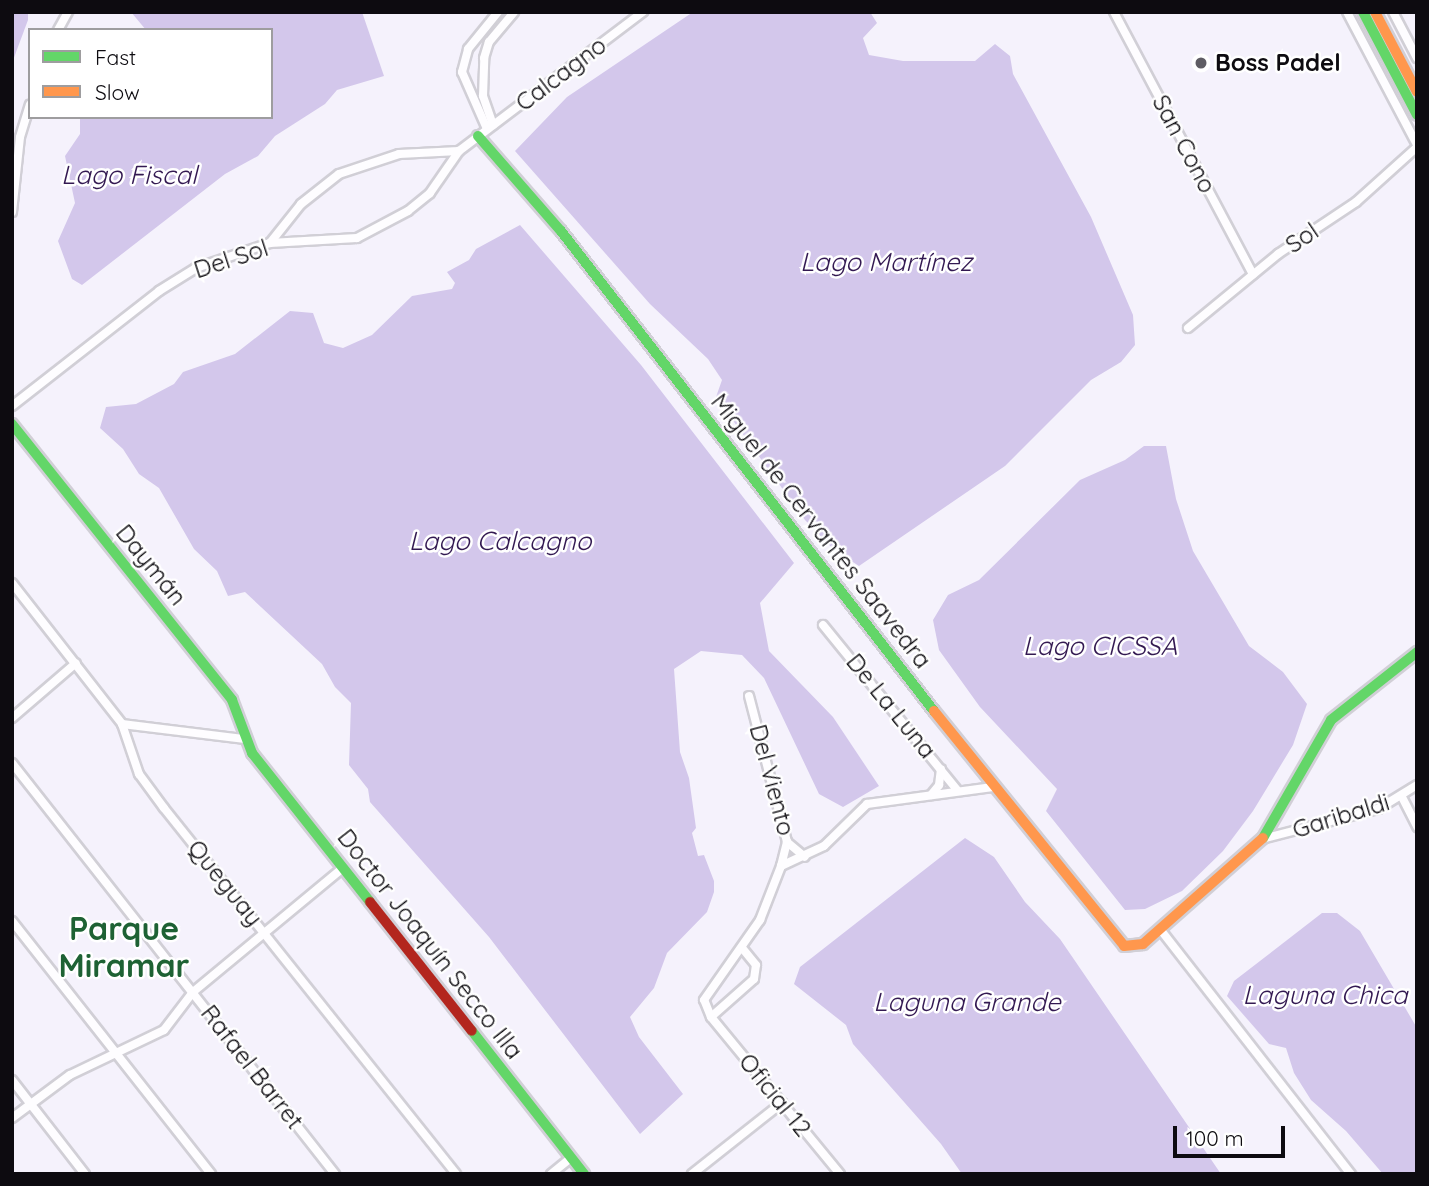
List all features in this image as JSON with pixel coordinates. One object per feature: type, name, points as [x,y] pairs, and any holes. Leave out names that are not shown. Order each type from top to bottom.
[{"type":"street","points":[[59,28],[68,12]]},
{"type":"street","points":[[486,130],[462,72],[468,49],[498,12]]},
{"type":"street","points":[[486,130],[484,58],[489,42],[514,12]]},
{"type":"street","name":"Calcagno","points":[[459,151],[643,12]]},
{"type":"street","name":"San Cono","points":[[1114,12],[1253,275]]},
{"type":"street","points":[[1347,12],[1417,146]]},
{"type":"street","points":[[1363,12],[1417,115]]},
{"type":"street","points":[[1375,12],[1417,92]]},
{"type":"street","points":[[1393,12],[1417,58]]},
{"type":"street","points":[[12,212],[20,137],[28,111]]},
{"type":"street","name":"Miguel de Cervantes Saavedra","points":[[486,130],[561,231],[993,787],[1119,942],[1133,947],[1160,929]]},
{"type":"street","name":"Sol","points":[[1188,328],[1253,275],[1356,202],[1417,146]]},
{"type":"street","points":[[270,243],[301,204],[340,174],[399,154],[459,151]]},
{"type":"street","name":"Del Sol","points":[[12,406],[171,282],[210,262],[270,243],[322,243],[357,238],[383,227],[430,193],[459,151]]},
{"type":"street","name":"Daymán","points":[[12,424],[233,700],[245,738]]},
{"type":"street","name":"Queguay","points":[[12,583],[122,724],[139,774],[456,1174]]},
{"type":"street","name":"De La Luna","points":[[823,625],[957,790]]},
{"type":"street","points":[[1351,1174],[1160,929],[1262,839],[1331,720],[1417,652]]},
{"type":"street","points":[[12,718],[76,663]]},
{"type":"street","name":"Del Viento","points":[[749,696],[787,842],[805,857]]},
{"type":"street","points":[[122,724],[245,738]]},
{"type":"street","name":"Doctor Joaquín Secco Illa","points":[[245,738],[343,868],[584,1174]]},
{"type":"street","name":"Rafael Barret","points":[[12,763],[335,1174]]},
{"type":"street","points":[[930,794],[939,785],[941,768]]},
{"type":"street","name":"Garibaldi","points":[[1262,839],[1378,809],[1402,797],[1417,785]]},
{"type":"street","points":[[781,866],[824,846],[867,804],[957,790],[980,791],[993,787]]},
{"type":"street","points":[[1402,797],[1417,827]]},
{"type":"street","points":[[742,948],[756,965],[754,979],[710,1017],[704,1000],[760,920],[781,866],[787,842]]},
{"type":"street","points":[[12,1118],[70,1075],[116,1056],[164,1030],[193,992],[263,930],[343,868]]},
{"type":"street","points":[[12,921],[211,1174]]},
{"type":"street","name":"Oficial 12","points":[[710,1017],[840,1174]]},
{"type":"street","points":[[12,1080],[85,1174]]},
{"type":"street","points":[[692,1174],[782,1103]]},
{"type":"street","points":[[551,1174],[571,1158]]},
{"type":"water","points":[[12,12],[28,12],[28,20],[12,63]]},
{"type":"water","name":"Lago Fiscal","points":[[131,12],[362,12],[384,76],[337,90],[325,104],[275,136],[258,156],[225,174],[82,285],[72,279],[58,241],[75,203],[65,156],[80,134],[80,119],[273,119],[273,28],[144,28]]},
{"type":"water","name":"Lago Martínez","points":[[693,12],[870,12],[877,23],[863,38],[869,55],[903,61],[975,61],[995,44],[1010,56],[1013,74],[1091,217],[1133,315],[1135,345],[1121,362],[1091,380],[1005,466],[859,566],[833,549],[805,520],[716,397],[722,380],[708,359],[650,304],[515,151],[567,97]]},
{"type":"water","name":"Lago Calcagno","points":[[520,225],[641,365],[794,563],[760,603],[769,651],[833,717],[879,786],[843,807],[819,794],[764,678],[742,655],[701,651],[674,669],[680,752],[689,778],[696,828],[692,833],[698,856],[704,855],[714,881],[714,892],[707,912],[667,953],[654,988],[630,1017],[639,1037],[683,1094],[640,1134],[489,937],[370,802],[368,789],[349,765],[351,703],[335,687],[322,664],[245,592],[228,596],[217,571],[194,549],[159,488],[139,474],[123,449],[100,428],[106,407],[136,404],[174,384],[183,372],[235,354],[290,311],[313,313],[324,343],[343,348],[372,335],[412,296],[452,289],[455,283],[447,272],[469,260],[476,249]]},
{"type":"water","name":"Lago CICSSA","points":[[1144,446],[1166,446],[1176,499],[1193,551],[1249,646],[1283,672],[1307,704],[1293,745],[1253,811],[1223,851],[1182,891],[1145,909],[1125,910],[1046,811],[1057,789],[980,707],[939,650],[933,620],[948,595],[979,580],[1080,480],[1125,460]]},
{"type":"water","name":"Laguna Grande","points":[[965,838],[994,857],[1025,902],[1060,939],[1221,1174],[962,1174],[941,1144],[853,1044],[846,1025],[794,984],[800,967]]},
{"type":"water","name":"Laguna Chica","points":[[1322,913],[1337,913],[1360,931],[1417,1028],[1417,1174],[1383,1174],[1346,1131],[1311,1100],[1294,1073],[1286,1048],[1269,1044],[1227,996],[1234,981]]},
{"type":"traffic: fast","points":[[1363,12],[1417,115]]},
{"type":"traffic: fast","points":[[478,136],[561,231],[934,711]]},
{"type":"traffic: fast","points":[[12,424],[232,700],[252,753],[370,902]]},
{"type":"traffic: fast","points":[[1263,838],[1331,720],[1417,652]]},
{"type":"traffic: fast","points":[[472,1031],[584,1174]]},
{"type":"traffic: slow","points":[[1375,12],[1417,92]]},
{"type":"traffic: slow","points":[[934,711],[1124,946],[1143,944],[1263,838]]},
{"type":"traffic: jam","points":[[370,902],[472,1031]]},
{"type":"place","name":"Boss Padel","points":[[1201,63]]},
{"type":"district","name":"Parque Miramar","points":[[124,948]]}]
